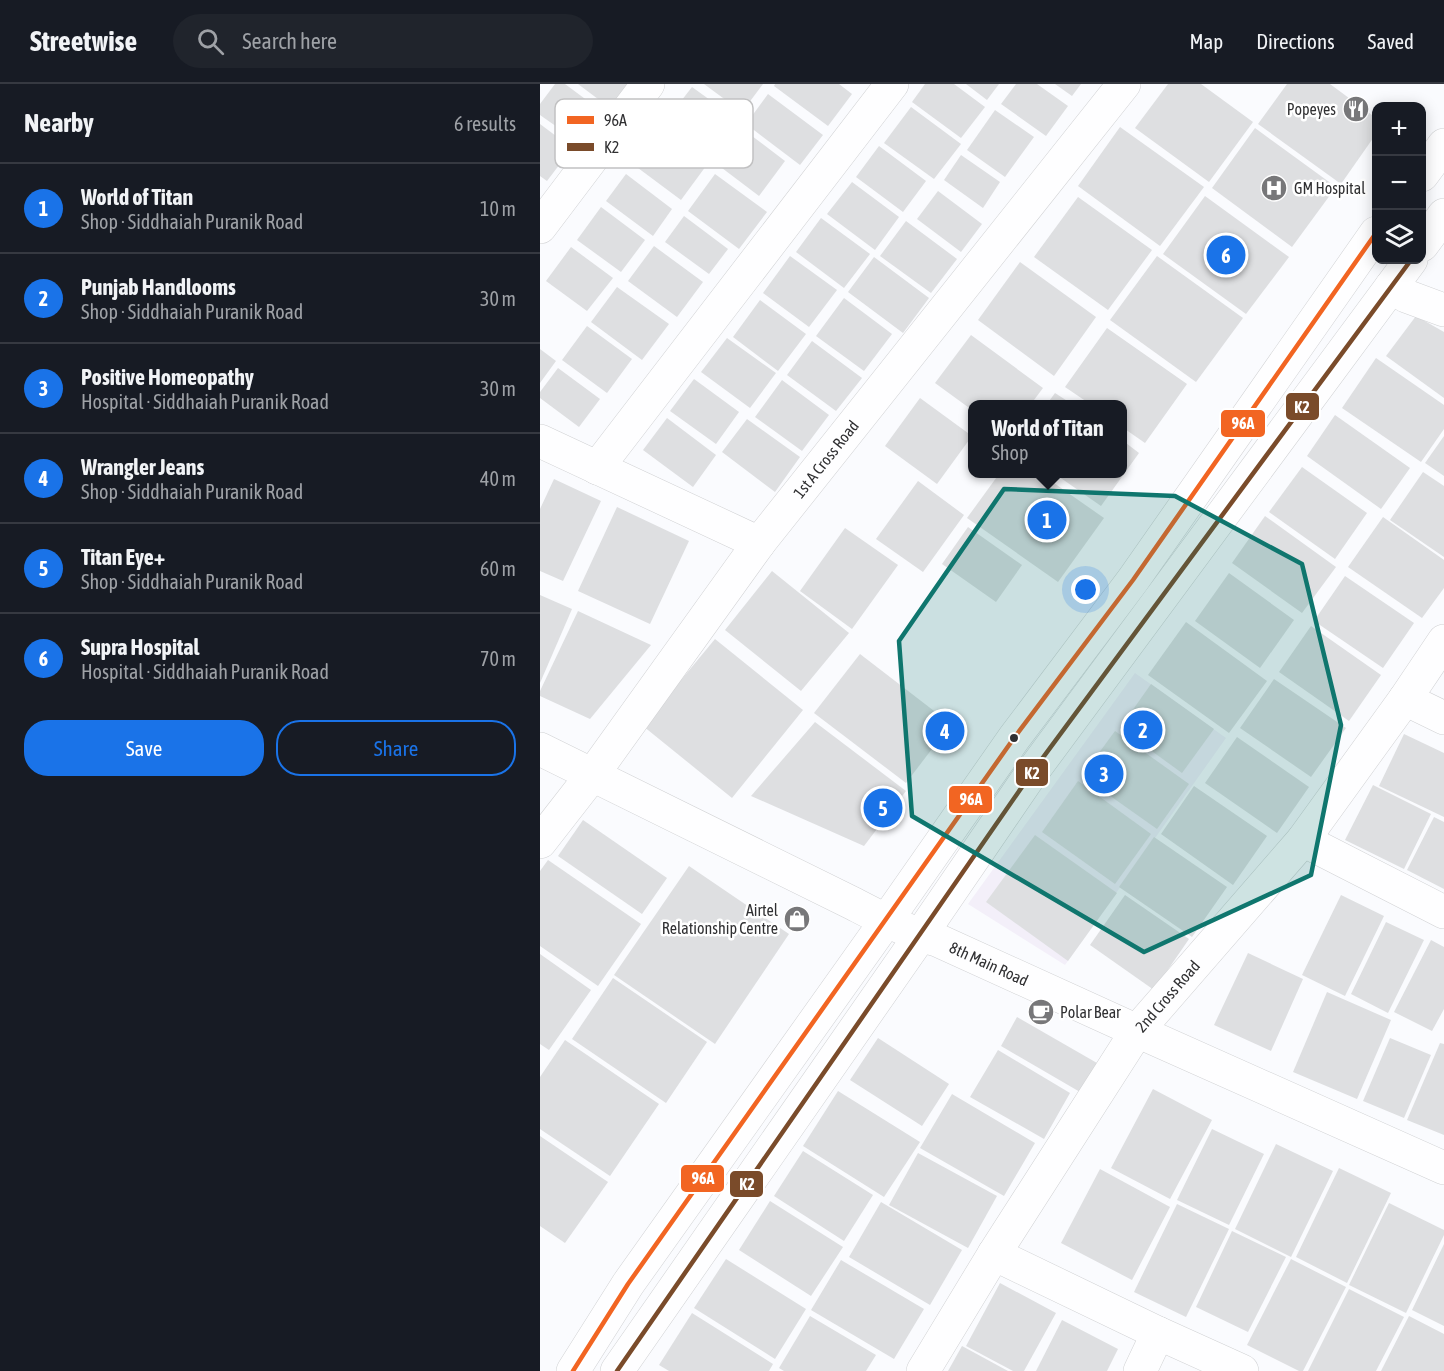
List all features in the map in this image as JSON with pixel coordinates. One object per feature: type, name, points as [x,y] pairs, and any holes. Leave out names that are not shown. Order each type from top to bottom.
[{"type":"street","points":[[637,99],[648,84]]},
{"type":"street","points":[[597,468],[892,84]]},
{"type":"street","name":"1st A Cross Road","points":[[540,842],[593,774],[759,543],[1125,84]]},
{"type":"street","points":[[1426,170],[1444,145]]},
{"type":"street","points":[[540,227],[585,168]]},
{"type":"street","points":[[1426,240],[1444,215]]},
{"type":"street","points":[[573,1371],[628,1284],[1014,738],[1132,579],[1372,240]]},
{"type":"street","points":[[617,1371],[1033,771],[1408,264]]},
{"type":"street","points":[[1391,286],[1406,296],[1444,310]]},
{"type":"street","points":[[540,441],[759,543]]},
{"type":"street","name":"2nd Cross Road","points":[[923,1371],[994,1254],[1137,1031],[1303,840],[1444,641]]},
{"type":"street","points":[[1405,699],[1444,718]]},
{"type":"street","name":"8th Main Road","points":[[540,749],[886,921],[920,936],[937,940],[1444,1168]]},
{"type":"street","points":[[1303,840],[1444,912]]},
{"type":"street","points":[[994,1254],[1242,1371]]},
{"type":"street","points":[[1140,1371],[1158,1333]]},
{"type":"highlighted area","points":[[1004,489],[1175,496],[1302,564],[1341,725],[1311,875],[1144,952],[912,816],[899,641]]},
{"type":"shaded area","points":[[1135,673],[1226,738],[1065,965],[968,904]]},
{"type":"building","points":[[555,84],[565,84],[585,99],[555,99],[555,126],[540,115],[540,104]]},
{"type":"building","points":[[578,84],[628,84],[617,99],[598,99]]},
{"type":"building","points":[[704,84],[763,84],[752,99],[724,99]]},
{"type":"building","points":[[775,84],[839,84],[852,94],[828,126],[774,86]]},
{"type":"building","points":[[925,84],[954,84],[985,107],[961,138],[912,102]]},
{"type":"building","points":[[966,84],[999,84],[987,100]]},
{"type":"building","points":[[1016,84],[1037,84],[1068,106],[1046,136],[1001,104]]},
{"type":"building","points":[[1055,84],[1081,84],[1072,96]]},
{"type":"building","points":[[1168,84],[1201,84],[1253,122],[1209,182],[1135,128]]},
{"type":"building","points":[[1287,84],[1330,84],[1372,115],[1372,140],[1341,184],[1258,124]]},
{"type":"building","points":[[692,87],[709,99],[683,99]]},
{"type":"building","points":[[768,94],[823,135],[800,165],[753,129],[753,114]]},
{"type":"building","points":[[911,107],[961,144],[934,179],[884,143]]},
{"type":"building","points":[[995,110],[1034,137],[1005,177],[967,150]]},
{"type":"building","points":[[540,124],[555,135],[555,168],[557,168],[547,181],[540,176]]},
{"type":"building","points":[[1120,127],[1204,187],[1160,246],[1078,186]]},
{"type":"building","name":"GM Hospital","points":[[1255,128],[1336,187],[1292,247],[1212,188]]},
{"type":"building","points":[[753,137],[785,161],[759,196],[722,168],[753,168]]},
{"type":"building","points":[[879,146],[926,181],[903,212],[856,177]]},
{"type":"building","points":[[961,155],[1000,182],[983,208],[944,180]]},
{"type":"building","points":[[638,168],[705,168],[681,200]]},
{"type":"building","points":[[626,174],[672,209],[653,236],[606,201]]},
{"type":"building","points":[[715,174],[767,212],[739,249],[688,211]]},
{"type":"building","points":[[852,182],[899,217],[875,250],[827,214]]},
{"type":"building","points":[[938,191],[982,224],[961,252],[917,219]]},
{"type":"building","points":[[1205,196],[1289,257],[1246,314],[1163,254]]},
{"type":"building","points":[[1078,197],[1152,250],[1108,310],[1034,257]]},
{"type":"building","points":[[601,207],[645,240],[621,272],[577,240]]},
{"type":"building","points":[[684,216],[728,249],[709,274],[665,242]]},
{"type":"building","points":[[821,218],[870,254],[844,288],[796,252]]},
{"type":"building","points":[[906,221],[957,259],[931,293],[880,256]]},
{"type":"building","points":[[654,246],[703,282],[677,317],[628,281]]},
{"type":"building","points":[[571,247],[613,278],[587,311],[546,281]]},
{"type":"building","points":[[790,256],[837,290],[809,327],[763,293]]},
{"type":"building","points":[[1157,256],[1243,318],[1196,382],[1110,320]]},
{"type":"building","points":[[874,257],[929,298],[903,333],[848,292]]},
{"type":"building","points":[[1020,262],[1096,317],[1054,376],[978,320]]},
{"type":"building","points":[[617,287],[669,324],[642,360],[591,322]]},
{"type":"building","points":[[844,298],[892,334],[864,371],[816,336]]},
{"type":"building","points":[[760,300],[806,334],[778,371],[733,337]]},
{"type":"building","points":[[1416,316],[1444,332],[1444,398],[1386,356]]},
{"type":"building","points":[[587,326],[632,359],[607,393],[562,360]]},
{"type":"building","points":[[1107,328],[1187,384],[1145,443],[1127,430],[1127,400],[1084,400],[1065,387]]},
{"type":"building","points":[[971,335],[1043,388],[1034,400],[968,400],[968,407],[935,383]]},
{"type":"building","points":[[727,338],[776,373],[750,408],[701,372]]},
{"type":"building","points":[[812,341],[862,378],[836,411],[787,375]]},
{"type":"building","points":[[540,349],[556,361],[540,383]]},
{"type":"building","points":[[1376,358],[1444,405],[1444,429],[1421,462],[1342,408]]},
{"type":"building","points":[[558,368],[600,399],[579,427],[540,398],[540,392]]},
{"type":"building","points":[[694,379],[739,412],[716,444],[670,411]]},
{"type":"building","points":[[782,380],[829,415],[802,451],[755,417]]},
{"type":"building","points":[[1055,393],[1066,400],[1050,400]]},
{"type":"building","points":[[920,398],[968,433],[968,441],[937,484],[885,446]]},
{"type":"building","points":[[1335,415],[1410,468],[1381,509],[1307,456]]},
{"type":"building","points":[[667,418],[716,455],[693,487],[643,450]]},
{"type":"building","points":[[747,419],[800,457],[775,492],[722,452]]},
{"type":"building","points":[[1444,436],[1444,476],[1425,463]]},
{"type":"building","points":[[1127,444],[1139,453],[1127,470]]},
{"type":"building","points":[[1302,467],[1367,513],[1335,559],[1269,512]]},
{"type":"building","points":[[1423,472],[1444,486],[1444,557],[1390,520]]},
{"type":"building","points":[[996,478],[1047,478],[1104,518],[1058,582],[967,518]]},
{"type":"building","points":[[1061,478],[1121,478],[1101,506]]},
{"type":"building","points":[[554,479],[601,501],[563,581],[540,571],[540,509]]},
{"type":"building","points":[[918,481],[964,515],[923,572],[876,539]]},
{"type":"building","points":[[617,507],[689,541],[650,624],[578,591]]},
{"type":"building","points":[[1265,516],[1336,567],[1302,613],[1232,563]]},
{"type":"building","points":[[1383,517],[1444,560],[1444,588],[1422,618],[1348,567]]},
{"type":"building","points":[[968,527],[1022,565],[996,602],[942,564]]},
{"type":"building","points":[[845,528],[898,565],[852,629],[800,591]]},
{"type":"building","points":[[772,571],[849,633],[801,691],[725,630]]},
{"type":"building","points":[[1229,573],[1294,620],[1260,668],[1195,621]]},
{"type":"building","points":[[1345,576],[1414,623],[1383,668],[1314,621]]},
{"type":"building","points":[[540,595],[572,609],[540,683]]},
{"type":"building","points":[[578,611],[651,645],[590,719],[540,696],[540,691]]},
{"type":"building","points":[[1186,622],[1267,681],[1229,733],[1148,675]]},
{"type":"building","points":[[1311,626],[1381,675],[1349,721],[1279,672]]},
{"type":"building","points":[[715,639],[803,710],[732,798],[643,726]]},
{"type":"building","points":[[860,654],[951,724],[906,783],[814,713]]},
{"type":"building","points":[[1274,679],[1346,728],[1311,777],[1240,728]]},
{"type":"building","points":[[1151,684],[1214,729],[1182,773],[1120,728]]},
{"type":"building","points":[[815,722],[906,791],[864,846],[751,796]]},
{"type":"building","points":[[1115,731],[1189,784],[1157,829],[1082,776]]},
{"type":"building","points":[[1404,734],[1444,753],[1444,817],[1379,786]]},
{"type":"building","points":[[1237,737],[1309,787],[1277,833],[1205,783]]},
{"type":"building","points":[[1078,781],[1151,834],[1115,884],[1042,832]]},
{"type":"building","points":[[1373,785],[1431,814],[1404,869],[1345,840]]},
{"type":"building","points":[[1194,786],[1267,836],[1233,885],[1161,834]]},
{"type":"building","points":[[1434,817],[1444,822],[1444,889],[1407,870]]},
{"type":"building","points":[[583,820],[667,878],[642,914],[558,856]]},
{"type":"building","points":[[1035,835],[1117,893],[1068,961],[986,902]]},
{"type":"building","points":[[1154,837],[1227,887],[1192,937],[1119,887]]},
{"type":"building","points":[[548,860],[641,924],[598,986],[540,946],[540,871]]},
{"type":"building","points":[[689,866],[789,934],[715,1044],[614,975]]},
{"type":"building","points":[[1125,895],[1189,939],[1154,990],[1090,945]]},
{"type":"building","points":[[1341,895],[1384,916],[1345,996],[1302,975]]},
{"type":"building","points":[[1386,922],[1424,940],[1388,1013],[1351,994]]},
{"type":"building","points":[[1431,940],[1444,947],[1444,1009],[1432,1031],[1394,1012]]},
{"type":"building","points":[[1248,953],[1303,979],[1271,1051],[1214,1025]]},
{"type":"building","points":[[540,954],[591,990],[549,1050],[540,1044]]},
{"type":"building","points":[[613,978],[707,1042],[666,1103],[572,1039]]},
{"type":"building","points":[[1327,992],[1391,1020],[1357,1099],[1293,1072]]},
{"type":"building","points":[[1017,1017],[1097,1063],[1080,1092],[1001,1046]]},
{"type":"building","points":[[878,1038],[949,1084],[922,1126],[850,1080]]},
{"type":"building","points":[[1390,1038],[1431,1055],[1404,1118],[1363,1101]]},
{"type":"building","points":[[565,1040],[659,1104],[610,1176],[540,1129],[540,1077]]},
{"type":"building","points":[[1440,1043],[1444,1044],[1444,1135],[1407,1120]]},
{"type":"building","points":[[998,1050],[1070,1093],[1044,1139],[970,1097]]},
{"type":"building","points":[[1153,1089],[1212,1120],[1170,1199],[1111,1168]]},
{"type":"building","points":[[838,1091],[920,1142],[884,1197],[803,1146]]},
{"type":"building","points":[[952,1094],[1035,1143],[1004,1196],[920,1148]]},
{"type":"building","points":[[1212,1129],[1264,1154],[1229,1225],[1177,1200]]},
{"type":"building","points":[[540,1136],[608,1182],[565,1243],[540,1226]]},
{"type":"building","points":[[1276,1144],[1333,1171],[1291,1257],[1235,1229]]},
{"type":"building","points":[[803,1151],[873,1195],[844,1241],[774,1196]]},
{"type":"building","points":[[918,1153],[997,1196],[968,1248],[889,1205]]},
{"type":"building","points":[[1339,1168],[1391,1193],[1347,1283],[1296,1257]]},
{"type":"building","points":[[1100,1169],[1170,1207],[1132,1280],[1061,1243]]},
{"type":"building","points":[[770,1201],[843,1247],[811,1296],[739,1250]]},
{"type":"building","points":[[881,1202],[962,1250],[930,1305],[849,1257]]},
{"type":"building","points":[[1389,1203],[1444,1230],[1444,1235],[1406,1313],[1349,1285]]},
{"type":"building","points":[[1177,1204],[1229,1229],[1186,1317],[1134,1292]]},
{"type":"building","points":[[1232,1231],[1286,1257],[1248,1332],[1196,1307]]},
{"type":"building","points":[[1444,1244],[1444,1326],[1412,1310]]},
{"type":"building","points":[[726,1259],[806,1309],[775,1359],[694,1308]]},
{"type":"building","points":[[1291,1259],[1346,1287],[1303,1371],[1247,1345]]},
{"type":"building","points":[[841,1260],[924,1309],[894,1359],[811,1310]]},
{"type":"building","points":[[1000,1283],[1056,1313],[1024,1371],[1013,1371],[966,1346]]},
{"type":"building","points":[[1349,1289],[1404,1317],[1376,1371],[1308,1371]]},
{"type":"building","points":[[692,1313],[773,1364],[769,1371],[669,1371],[659,1365]]},
{"type":"building","points":[[810,1316],[876,1355],[866,1371],[784,1371],[779,1368]]},
{"type":"building","points":[[1409,1316],[1444,1334],[1444,1371],[1381,1371]]},
{"type":"building","points":[[1062,1320],[1118,1349],[1107,1371],[1036,1371]]},
{"type":"building","points":[[962,1346],[1008,1371],[948,1371]]},
{"type":"transit line","name":"96A","points":[[573,1371],[628,1284],[1014,738],[1133,580],[1372,239]]},
{"type":"transit line","name":"K2","points":[[617,1371],[1033,771],[1408,264]]},
{"type":"place","name":"Popeyes","points":[[1356,109]]},
{"type":"place","name":"GM Hospital","points":[[1274,188]]},
{"type":"place","name":"Supra Hospital","points":[[1226,255]]},
{"type":"place","name":"World of Titan","points":[[1047,520]]},
{"type":"place","name":"Punjab Handlooms","points":[[1143,730]]},
{"type":"place","name":"Wrangler Jeans","points":[[945,731]]},
{"type":"place","name":"Positive Homeopathy","points":[[1104,774]]},
{"type":"place","name":"Titan Eye+","points":[[883,808]]},
{"type":"place","name":"Airtel Relationship Centre","points":[[797,919]]},
{"type":"place","name":"Polar Bear","points":[[1041,1012]]}]
